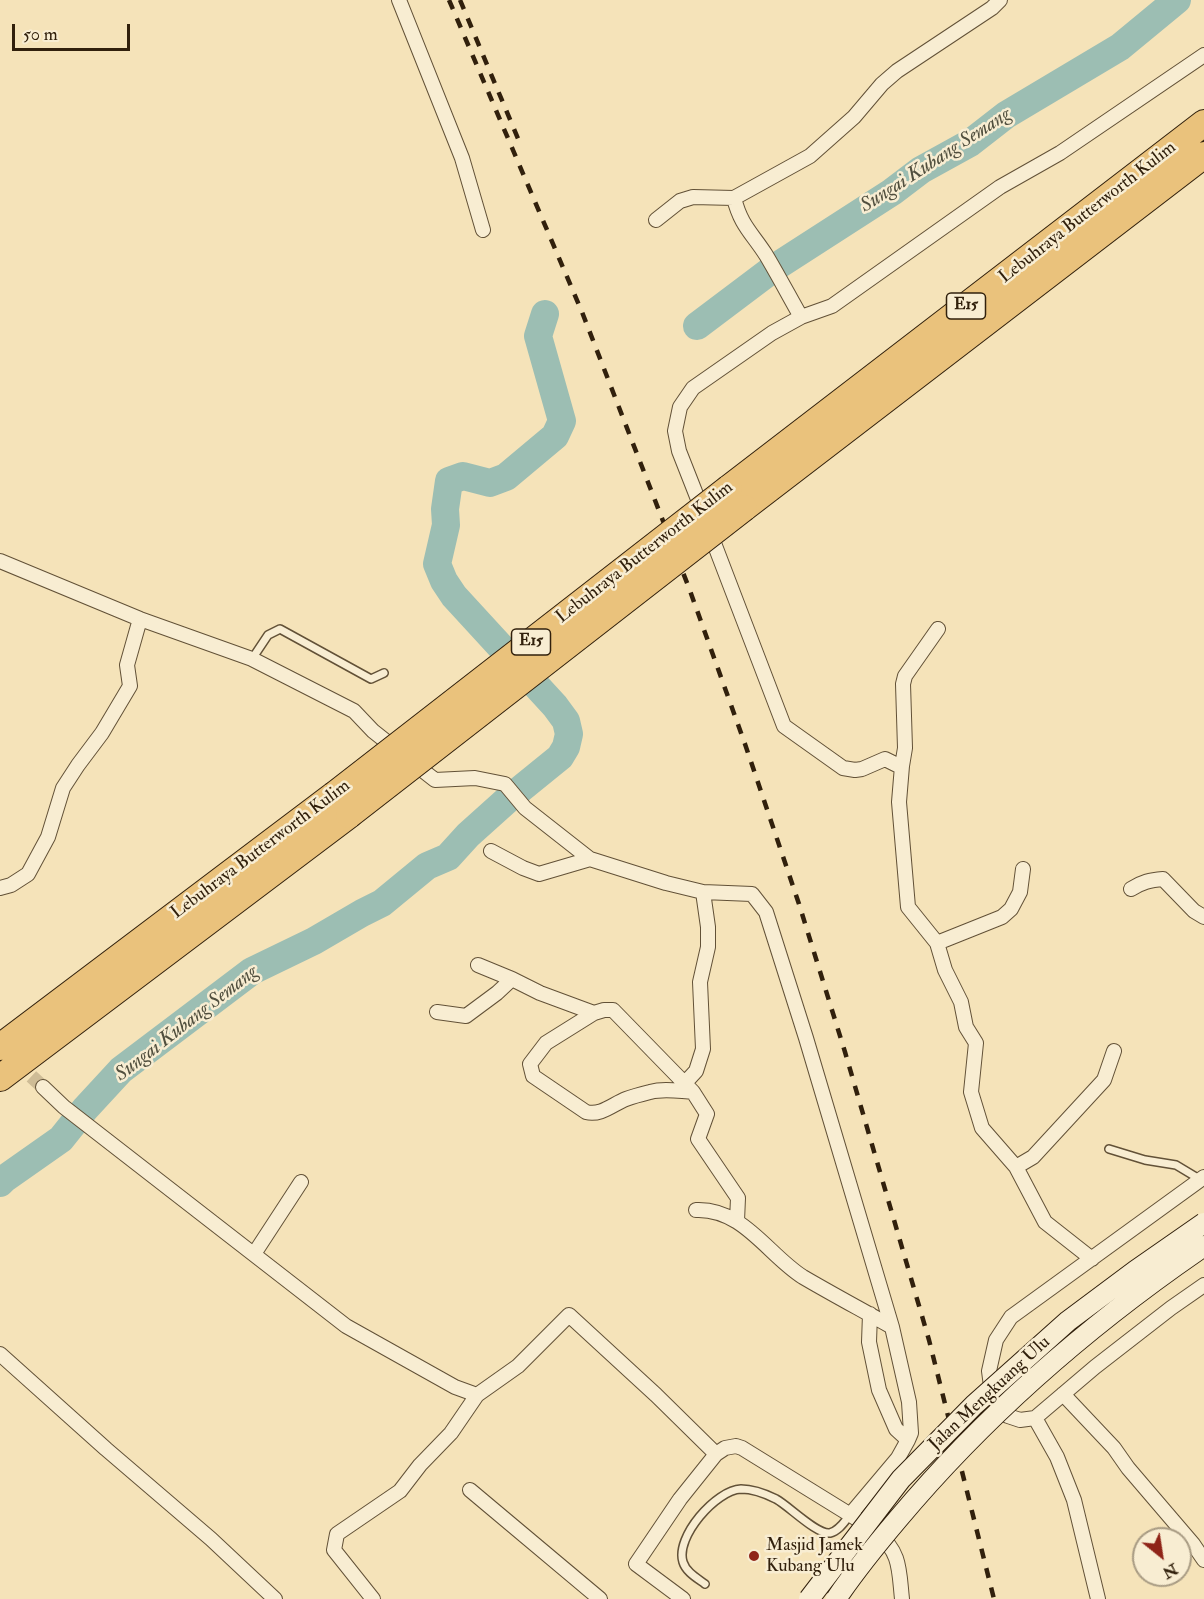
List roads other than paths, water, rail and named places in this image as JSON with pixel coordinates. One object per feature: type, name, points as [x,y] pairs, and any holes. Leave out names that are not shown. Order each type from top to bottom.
[{"type":"highway","name":"Lebuhraya Butterworth Kulim","points":[[0,1078],[342,805],[736,498],[1204,123]]},
{"type":"highway","name":"Lebuhraya Butterworth Kulim","points":[[736,498],[1204,155]]},
{"type":"highway","name":"Lebuhraya Butterworth Kulim","points":[[0,1047],[342,805]]},
{"type":"main road","name":"Jalan Mengkuang Ulu","points":[[809,1599],[901,1479],[974,1405],[1068,1321],[1204,1223]]},
{"type":"main road","name":"Jalan Mengkuang Ulu","points":[[836,1599],[857,1568],[930,1481],[992,1416],[1080,1337],[1204,1246]]},
{"type":"street","points":[[399,0],[462,158],[483,230]]},
{"type":"street","points":[[656,220],[680,201],[693,197],[734,198],[810,156],[854,117],[897,70],[992,8],[1000,0]]},
{"type":"street","points":[[902,766],[885,759],[862,769],[843,768],[784,726],[679,451],[675,431],[680,407],[693,388],[772,333],[801,317],[832,306],[1000,187],[1060,153],[1204,55]]},
{"type":"street","points":[[734,198],[747,231],[765,253],[801,317]]},
{"type":"street","points":[[0,561],[140,619],[252,659],[354,711],[373,731],[435,780],[475,778],[505,784],[525,808],[590,859],[666,883],[704,892],[752,894],[766,912],[806,1038],[892,1327],[909,1401],[911,1433],[908,1440],[898,1458],[850,1515]]},
{"type":"street","points":[[0,888],[11,885],[28,874],[48,837],[63,788],[102,733],[130,686],[127,665],[140,619]]},
{"type":"street","points":[[938,629],[905,676],[903,684],[905,748],[898,802],[908,907],[937,943],[945,970],[961,1002],[966,1027],[976,1043],[971,1092],[982,1128],[1016,1167],[1045,1222],[1092,1258]]},
{"type":"street","points":[[491,851],[539,874],[590,859]]},
{"type":"street","points":[[937,943],[1002,917],[1011,909],[1020,892],[1023,869]]},
{"type":"street","points":[[1131,889],[1150,880],[1163,879],[1194,911],[1204,917]]},
{"type":"street","points":[[689,1088],[703,1049],[700,982],[708,947],[704,892]]},
{"type":"street","points":[[478,965],[540,993],[594,1013]]},
{"type":"street","points":[[437,1012],[466,1016],[498,993],[512,979]]},
{"type":"street","points":[[689,1088],[652,1091],[591,1113],[586,1112],[533,1076],[530,1064],[546,1043],[594,1013],[613,1010],[689,1088],[707,1114],[698,1139],[738,1198],[737,1221]]},
{"type":"street","points":[[1016,1167],[1033,1157],[1104,1080],[1114,1051]]},
{"type":"street","points":[[43,1087],[64,1107],[346,1326],[455,1386],[477,1395]]},
{"type":"street","points":[[1202,1178],[1011,1317],[996,1340],[990,1371],[993,1401],[1008,1416],[1020,1420],[1035,1418],[1103,1360],[1171,1308],[1203,1288]]},
{"type":"street","points":[[254,1254],[301,1182]]},
{"type":"street","points":[[696,1210],[708,1210],[737,1221],[801,1275],[892,1327]]},
{"type":"street","points":[[870,1314],[869,1342],[879,1390],[896,1429],[908,1440]]},
{"type":"street","points":[[373,1599],[334,1550],[337,1534],[400,1491],[420,1465],[451,1433],[477,1395],[518,1366],[568,1315],[656,1395],[716,1454]]},
{"type":"street","points":[[0,1354],[276,1599]]},
{"type":"street","points":[[1063,1394],[1114,1448],[1204,1560]]},
{"type":"street","points":[[1035,1418],[1057,1456],[1074,1500],[1098,1599]]},
{"type":"street","points":[[683,1599],[636,1564],[680,1499],[716,1454],[725,1448],[736,1446],[850,1515],[887,1541],[897,1559],[902,1599]]},
{"type":"street","points":[[471,1490],[600,1599]]},
{"type":"lane","points":[[252,659],[268,635],[280,629],[371,679],[384,673]]},
{"type":"lane","points":[[1109,1149],[1145,1160],[1176,1166],[1202,1178]]},
{"type":"lane","points":[[705,1584],[689,1572],[683,1563],[681,1553],[684,1542],[700,1515],[722,1496],[740,1489],[759,1492],[778,1500],[821,1532],[830,1533],[841,1527],[850,1515]]},
{"type":"waterway","name":"Sungai Kubang Semang","points":[[697,326],[774,268],[892,192],[921,170],[970,143],[1006,115],[1120,47],[1177,0]]},
{"type":"waterway","name":"Sungai Kubang Semang","points":[[0,1183],[61,1139],[121,1070],[252,971],[314,941],[382,903],[427,866],[448,857],[468,835],[507,800],[560,757],[566,747],[569,734],[566,721],[555,706],[454,596],[437,564],[446,525],[445,509],[449,481],[463,476],[490,483],[506,477],[555,436],[562,421],[538,336],[545,314]]},
{"type":"tunnel","points":[[16,1062],[43,1087]]},
{"type":"railway","points":[[449,0],[582,312],[689,588],[745,744],[799,904],[845,1052],[929,1340],[994,1599]]},
{"type":"railway","points":[[460,0],[519,141]]},
{"type":"place","name":"Masjid Jamek Kubang Ulu","points":[[754,1556]]}]
